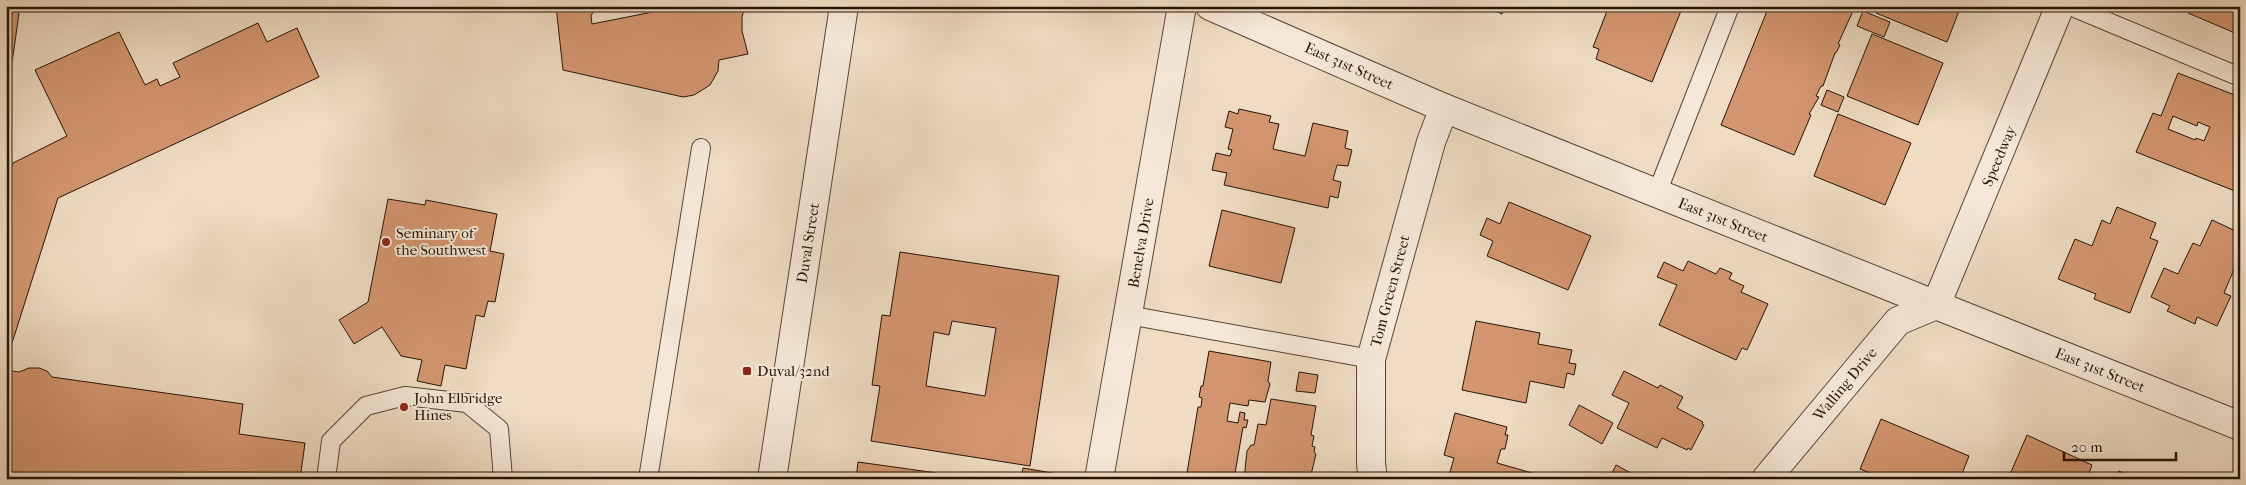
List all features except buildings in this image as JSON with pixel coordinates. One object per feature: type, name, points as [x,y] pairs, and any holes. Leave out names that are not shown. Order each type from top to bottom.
[{"type":"street","name":"Duval Street","points":[[772,479],[844,6]]},
{"type":"street","name":"Benelva Drive","points":[[1099,479],[1182,6]]},
{"type":"street","name":"East 31st Street","points":[[1210,6],[1444,108],[2240,426]]},
{"type":"street","name":"Speedway","points":[[1936,305],[2060,6]]},
{"type":"street","name":"Tom Green Street","points":[[1373,479],[1371,359],[1431,142],[1444,108]]},
{"type":"street","name":"Walling Drive","points":[[1766,479],[1898,321],[1936,305]]},
{"type":"lane","points":[[1656,193],[1730,6]]},
{"type":"lane","points":[[2070,6],[2240,77]]},
{"type":"lane","points":[[648,479],[701,148]]},
{"type":"lane","points":[[1128,315],[1371,359]]},
{"type":"lane","points":[[326,479],[331,441],[366,406],[405,396],[467,403],[500,429],[503,479]]},
{"type":"place","name":"Seminary of the Southwest","points":[[386,242]]},
{"type":"place","name":"Duval/32nd","points":[[747,371]]},
{"type":"place","name":"John Elbridge Hines","points":[[404,407]]}]
